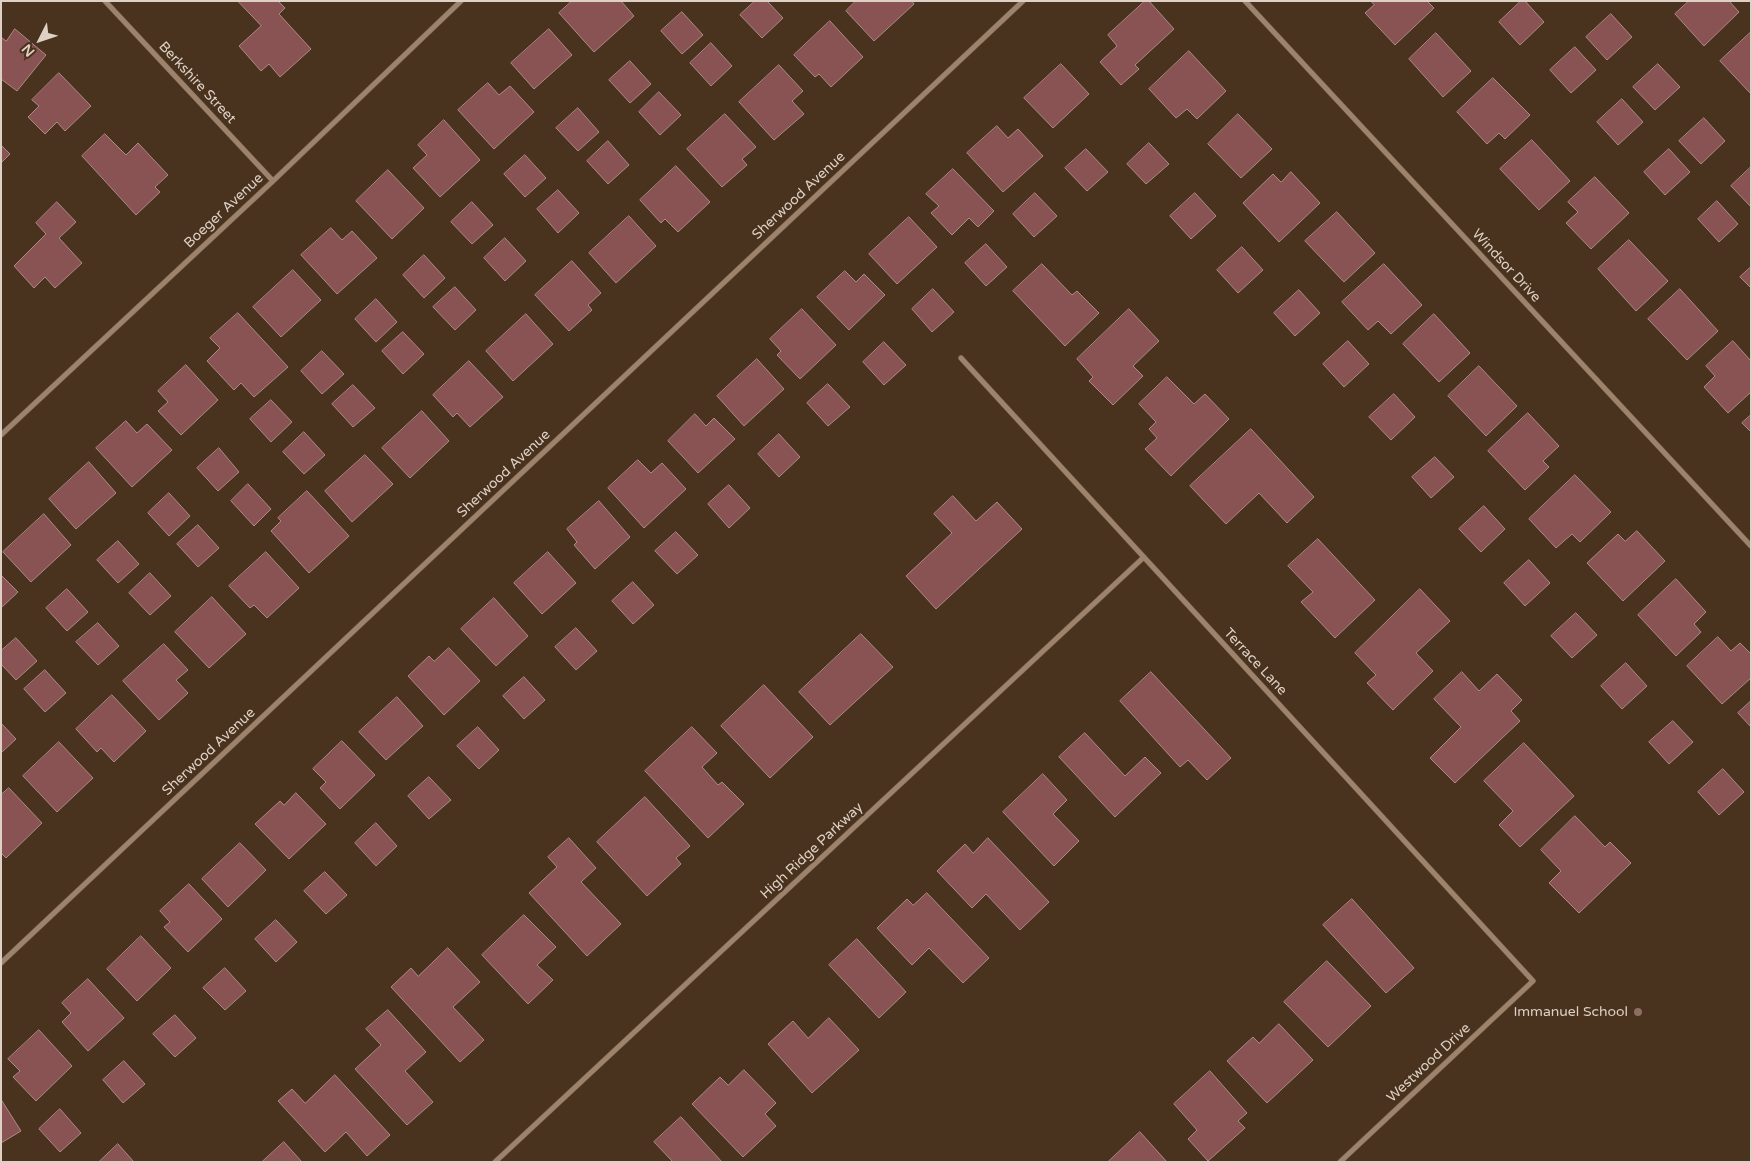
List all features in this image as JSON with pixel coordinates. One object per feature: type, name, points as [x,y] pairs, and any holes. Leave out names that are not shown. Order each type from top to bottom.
[{"type":"street","name":"Berkshire Street","points":[[105,1],[273,181]]},
{"type":"street","name":"Boeger Avenue","points":[[1,435],[273,181],[461,1]]},
{"type":"street","name":"Sherwood Avenue","points":[[1,964],[1023,1]]},
{"type":"street","name":"Windsor Drive","points":[[1245,1],[1751,546]]},
{"type":"street","name":"Terrace Lane","points":[[961,358],[1533,981]]},
{"type":"street","name":"High Ridge Parkway","points":[[495,1162],[1144,557]]},
{"type":"street","name":"Westwood Drive","points":[[1340,1162],[1533,981]]},
{"type":"building","points":[[238,1],[278,1],[285,8],[279,14],[311,49],[280,77],[269,64],[261,71],[239,46],[261,26]]},
{"type":"building","points":[[572,1],[621,1],[634,16],[594,52],[559,13]]},
{"type":"building","points":[[755,1],[767,1],[783,18],[762,38],[740,15]]},
{"type":"building","points":[[856,1],[912,1],[914,4],[874,41],[846,11]]},
{"type":"building","points":[[1145,1],[1149,1],[1174,29],[1135,65],[1139,69],[1121,85],[1100,62],[1117,46],[1108,35]]},
{"type":"building","points":[[1371,1],[1427,1],[1434,8],[1395,45],[1365,13],[1374,5]]},
{"type":"building","points":[[1521,1],[1525,1],[1544,22],[1520,45],[1499,22]]},
{"type":"building","points":[[1689,1],[1729,1],[1739,12],[1704,46],[1675,14]]},
{"type":"building","points":[[682,12],[703,35],[682,54],[661,31]]},
{"type":"building","points":[[1611,14],[1632,37],[1607,60],[1586,37]]},
{"type":"building","points":[[830,21],[863,57],[831,87],[819,74],[815,77],[794,55]]},
{"type":"building","points":[[15,29],[46,55],[17,91],[1,79],[1,37],[6,41]]},
{"type":"building","points":[[549,29],[572,55],[534,89],[511,63]]},
{"type":"building","points":[[1751,32],[1751,94],[1720,61]]},
{"type":"building","points":[[1436,33],[1471,71],[1443,97],[1409,59]]},
{"type":"building","points":[[711,43],[732,66],[711,86],[690,63]]},
{"type":"building","points":[[1575,47],[1596,70],[1571,93],[1550,70]]},
{"type":"building","points":[[1189,51],[1226,91],[1197,119],[1187,109],[1176,118],[1149,89]]},
{"type":"building","points":[[630,61],[651,84],[630,103],[609,80]]},
{"type":"building","points":[[1061,64],[1089,94],[1053,128],[1024,98]]},
{"type":"building","points":[[1658,64],[1680,87],[1655,110],[1633,87]]},
{"type":"building","points":[[779,65],[803,91],[792,101],[804,114],[774,140],[739,102]]},
{"type":"building","points":[[59,73],[91,106],[65,131],[57,122],[45,134],[28,117],[39,106],[32,100]]},
{"type":"building","points":[[1493,78],[1530,115],[1505,139],[1499,133],[1487,144],[1457,112]]},
{"type":"building","points":[[488,83],[499,95],[510,86],[534,112],[494,149],[458,110]]},
{"type":"building","points":[[659,92],[681,115],[660,135],[639,112]]},
{"type":"building","points":[[1622,99],[1643,122],[1618,145],[1597,122]]},
{"type":"building","points":[[578,108],[599,132],[578,151],[556,128]]},
{"type":"building","points":[[725,114],[756,147],[742,159],[747,165],[722,187],[687,149]]},
{"type":"building","points":[[1238,114],[1272,149],[1241,178],[1208,144]]},
{"type":"building","points":[[1704,118],[1725,141],[1701,164],[1679,141]]},
{"type":"building","points":[[444,120],[480,160],[440,197],[413,168],[427,155],[418,145]]},
{"type":"building","points":[[997,126],[1008,138],[1018,129],[1043,156],[1003,192],[967,153]]},
{"type":"building","points":[[105,134],[126,155],[138,143],[168,175],[155,187],[160,192],[136,215],[82,156]]},
{"type":"building","points":[[1532,140],[1570,181],[1539,210],[1500,169]]},
{"type":"building","points":[[608,141],[629,165],[608,184],[587,161]]},
{"type":"building","points":[[1149,143],[1169,164],[1146,184],[1127,164]]},
{"type":"building","points":[[1,145],[10,154],[1,163]]},
{"type":"building","points":[[1086,149],[1108,172],[1087,191],[1065,168]]},
{"type":"building","points":[[1669,149],[1690,172],[1665,195],[1644,172]]},
{"type":"building","points":[[525,155],[546,178],[525,197],[504,174]]},
{"type":"building","points":[[676,166],[710,202],[678,232],[665,219],[661,223],[640,200]]},
{"type":"building","points":[[953,169],[994,211],[978,227],[969,218],[952,235],[931,213],[939,206],[926,194]]},
{"type":"building","points":[[1751,169],[1751,207],[1731,186]]},
{"type":"building","points":[[388,170],[424,208],[392,239],[356,201]]},
{"type":"building","points":[[1291,172],[1320,203],[1279,242],[1243,203],[1273,174],[1281,182]]},
{"type":"building","points":[[1595,177],[1629,213],[1591,249],[1566,223],[1578,212],[1568,202]]},
{"type":"building","points":[[558,190],[579,213],[558,233],[537,209]]},
{"type":"building","points":[[1035,193],[1057,216],[1034,237],[1013,214]]},
{"type":"building","points":[[1195,193],[1216,216],[1191,239],[1170,216]]},
{"type":"building","points":[[1717,201],[1738,224],[1719,242],[1698,219]]},
{"type":"building","points":[[57,202],[76,222],[59,238],[82,263],[55,288],[45,277],[34,288],[14,266],[46,234],[36,223]]},
{"type":"building","points":[[472,202],[493,225],[472,244],[451,222]]},
{"type":"building","points":[[1337,212],[1375,253],[1344,282],[1305,241]]},
{"type":"building","points":[[629,216],[656,246],[616,283],[589,253]]},
{"type":"building","points":[[909,217],[937,247],[897,284],[869,254]]},
{"type":"building","points":[[331,228],[342,240],[352,231],[377,258],[337,294],[301,255]]},
{"type":"building","points":[[505,238],[526,261],[505,281],[484,258]]},
{"type":"building","points":[[1629,240],[1668,281],[1636,311],[1598,269]]},
{"type":"building","points":[[986,244],[1007,267],[986,286],[965,263]]},
{"type":"building","points":[[1242,247],[1263,270],[1238,293],[1217,270]]},
{"type":"building","points":[[424,255],[445,278],[424,298],[403,275]]},
{"type":"building","points":[[572,261],[601,293],[588,305],[592,310],[569,331],[535,295]]},
{"type":"building","points":[[1042,264],[1072,295],[1077,291],[1099,313],[1065,346],[1013,291]]},
{"type":"building","points":[[1384,264],[1422,305],[1391,334],[1378,321],[1368,330],[1342,302]]},
{"type":"building","points":[[1751,267],[1751,288],[1740,277]]},
{"type":"building","points":[[293,270],[321,300],[281,337],[253,307]]},
{"type":"building","points":[[845,271],[856,282],[864,274],[885,295],[849,330],[817,297]]},
{"type":"building","points":[[455,287],[476,310],[455,330],[433,307]]},
{"type":"building","points":[[933,289],[954,312],[932,332],[912,309]]},
{"type":"building","points":[[1680,289],[1718,331],[1687,360],[1648,319]]},
{"type":"building","points":[[1299,290],[1320,313],[1295,336],[1274,313]]},
{"type":"building","points":[[376,299],[397,322],[376,342],[355,319]]},
{"type":"building","points":[[802,309],[836,345],[800,379],[777,355],[781,351],[770,339]]},
{"type":"building","points":[[1129,309],[1159,341],[1133,366],[1143,376],[1113,405],[1089,381],[1093,377],[1077,359]]},
{"type":"building","points":[[238,313],[288,367],[254,397],[241,383],[234,390],[207,361],[220,348],[210,338]]},
{"type":"building","points":[[526,314],[553,344],[513,381],[486,351]]},
{"type":"building","points":[[1434,314],[1470,353],[1439,382],[1403,344]]},
{"type":"building","points":[[403,332],[424,354],[403,374],[382,351]]},
{"type":"building","points":[[1348,341],[1369,364],[1344,387],[1323,364]]},
{"type":"building","points":[[1733,341],[1751,361],[1751,392],[1728,413],[1704,387],[1715,376],[1706,366]]},
{"type":"building","points":[[884,342],[906,365],[884,385],[863,362]]},
{"type":"building","points":[[322,351],[344,374],[322,394],[301,371]]},
{"type":"building","points":[[757,359],[784,389],[744,426],[717,396]]},
{"type":"building","points":[[469,361],[503,397],[470,427],[457,413],[453,417],[433,395]]},
{"type":"building","points":[[186,365],[218,400],[181,435],[158,411],[168,402],[158,391]]},
{"type":"building","points":[[1479,366],[1517,406],[1486,436],[1448,396]]},
{"type":"building","points":[[1167,377],[1194,404],[1205,394],[1229,419],[1171,476],[1145,449],[1157,438],[1149,429],[1156,422],[1139,404]]},
{"type":"building","points":[[828,384],[850,407],[828,426],[807,403]]},
{"type":"building","points":[[353,385],[375,408],[353,427],[332,404]]},
{"type":"building","points":[[1394,394],[1415,417],[1391,440],[1369,417]]},
{"type":"building","points":[[271,400],[292,422],[271,442],[250,419]]},
{"type":"building","points":[[422,411],[449,441],[410,478],[382,448]]},
{"type":"building","points":[[1528,413],[1559,446],[1543,461],[1549,467],[1525,490],[1488,451]]},
{"type":"building","points":[[695,414],[706,426],[714,418],[735,439],[698,473],[668,441]]},
{"type":"building","points":[[1751,415],[1751,432],[1742,423]]},
{"type":"building","points":[[126,421],[137,433],[147,424],[172,450],[132,487],[96,448]]},
{"type":"building","points":[[1251,429],[1314,497],[1287,523],[1259,493],[1226,524],[1190,486]]},
{"type":"building","points":[[304,432],[325,455],[304,474],[283,452]]},
{"type":"building","points":[[779,434],[800,457],[779,477],[758,454]]},
{"type":"building","points":[[219,448],[239,472],[218,491],[197,468]]},
{"type":"building","points":[[365,455],[393,484],[352,522],[325,491]]},
{"type":"building","points":[[1435,457],[1454,477],[1431,498],[1412,477]]},
{"type":"building","points":[[638,460],[651,473],[662,463],[686,489],[644,528],[608,488]]},
{"type":"building","points":[[89,462],[116,493],[76,529],[49,499]]},
{"type":"building","points":[[1575,475],[1611,512],[1580,542],[1572,534],[1556,548],[1529,519]]},
{"type":"building","points":[[248,484],[271,509],[254,526],[231,501]]},
{"type":"building","points":[[729,485],[750,508],[729,528],[708,504]]},
{"type":"building","points":[[307,491],[349,536],[309,573],[271,531],[281,521],[278,518]]},
{"type":"building","points":[[169,493],[190,516],[169,536],[148,513]]},
{"type":"building","points":[[953,496],[976,521],[997,502],[1022,529],[936,609],[906,576],[952,533],[934,514]]},
{"type":"building","points":[[599,501],[630,537],[595,569],[574,545],[577,542],[567,529]]},
{"type":"building","points":[[1484,506],[1505,529],[1481,552],[1459,529]]},
{"type":"building","points":[[44,514],[71,545],[31,582],[3,552]]},
{"type":"building","points":[[198,525],[219,548],[198,567],[177,544]]},
{"type":"building","points":[[1637,531],[1665,561],[1623,601],[1587,563],[1618,534],[1625,541]]},
{"type":"building","points":[[676,532],[698,555],[677,574],[655,551]]},
{"type":"building","points":[[1318,539],[1375,600],[1335,638],[1301,602],[1313,592],[1288,566]]},
{"type":"building","points":[[118,541],[139,564],[118,583],[97,560]]},
{"type":"building","points":[[266,552],[299,588],[267,618],[254,605],[250,608],[229,586]]},
{"type":"building","points":[[548,552],[576,583],[542,614],[514,583]]},
{"type":"building","points":[[1529,560],[1550,583],[1525,606],[1504,583]]},
{"type":"building","points":[[150,573],[171,596],[150,615],[129,593]]},
{"type":"building","points":[[1,575],[18,592],[1,608]]},
{"type":"building","points":[[1676,579],[1706,612],[1694,624],[1701,632],[1676,656],[1638,615]]},
{"type":"building","points":[[633,582],[654,605],[633,624],[612,601]]},
{"type":"building","points":[[67,589],[88,612],[67,631],[46,608]]},
{"type":"building","points":[[1420,589],[1450,621],[1416,653],[1433,671],[1393,710],[1367,683],[1376,675],[1355,653]]},
{"type":"building","points":[[212,597],[246,634],[209,668],[175,632]]},
{"type":"building","points":[[494,598],[528,636],[496,666],[461,629]]},
{"type":"building","points":[[1576,613],[1597,635],[1572,658],[1551,636]]},
{"type":"building","points":[[98,623],[119,646],[98,665],[76,642]]},
{"type":"building","points":[[576,628],[597,651],[576,670],[555,647]]},
{"type":"building","points":[[861,634],[893,667],[830,725],[799,692]]},
{"type":"building","points":[[1718,637],[1731,651],[1740,643],[1751,654],[1751,678],[1722,704],[1687,666]]},
{"type":"building","points":[[16,638],[37,661],[16,680],[1,664],[1,651]]},
{"type":"building","points":[[164,644],[188,670],[176,680],[188,693],[159,720],[123,681]]},
{"type":"building","points":[[449,648],[480,681],[444,715],[408,676],[429,656],[434,661]]},
{"type":"building","points":[[1626,663],[1647,686],[1622,709],[1601,686]]},
{"type":"building","points":[[45,670],[66,693],[45,712],[24,689]]},
{"type":"building","points":[[1151,672],[1231,758],[1207,780],[1188,760],[1180,767],[1120,701]]},
{"type":"building","points":[[1462,672],[1479,691],[1497,674],[1522,700],[1511,711],[1520,721],[1455,783],[1430,758],[1461,727],[1434,699]]},
{"type":"building","points":[[524,677],[545,700],[524,719],[503,696]]},
{"type":"building","points":[[764,685],[813,737],[770,778],[721,726]]},
{"type":"building","points":[[112,695],[146,731],[114,762],[101,748],[97,752],[76,729]]},
{"type":"building","points":[[397,697],[423,726],[386,760],[359,732]]},
{"type":"building","points":[[1751,701],[1751,727],[1738,713]]},
{"type":"building","points":[[1673,721],[1693,742],[1669,764],[1649,742]]},
{"type":"building","points":[[1,723],[16,739],[1,753]]},
{"type":"building","points":[[478,727],[499,750],[479,769],[457,746]]},
{"type":"building","points":[[692,727],[717,753],[702,767],[718,785],[722,782],[744,804],[708,838],[645,771]]},
{"type":"building","points":[[1085,733],[1125,776],[1145,757],[1161,773],[1115,817],[1059,757]]},
{"type":"building","points":[[342,741],[375,775],[340,809],[320,788],[326,782],[313,769]]},
{"type":"building","points":[[59,742],[93,778],[57,812],[23,776]]},
{"type":"building","points":[[1524,743],[1574,796],[1520,847],[1499,825],[1513,811],[1484,781]]},
{"type":"building","points":[[1723,769],[1744,792],[1719,815],[1698,792]]},
{"type":"building","points":[[1043,774],[1067,800],[1053,814],[1079,841],[1054,866],[1003,812]]},
{"type":"building","points":[[429,777],[451,800],[429,819],[408,796]]},
{"type":"building","points":[[9,788],[42,823],[6,858],[1,853],[1,795]]},
{"type":"building","points":[[296,793],[326,824],[289,859],[255,824],[280,801],[284,805]]},
{"type":"building","points":[[645,797],[690,846],[676,858],[681,864],[647,896],[597,842]]},
{"type":"building","points":[[1575,816],[1605,847],[1610,842],[1631,863],[1579,913],[1549,883],[1561,871],[1541,850]]},
{"type":"building","points":[[376,823],[397,846],[376,866],[355,843]]},
{"type":"building","points":[[569,838],[596,868],[581,882],[621,924],[587,956],[529,893],[557,867],[548,857]]},
{"type":"building","points":[[988,838],[1049,902],[1020,930],[986,894],[972,908],[937,871],[965,844],[973,853]]},
{"type":"building","points":[[240,843],[266,870],[228,907],[202,879]]},
{"type":"building","points":[[325,872],[347,895],[326,914],[304,891]]},
{"type":"building","points":[[189,884],[222,919],[188,952],[164,927],[170,922],[160,911]]},
{"type":"building","points":[[927,893],[989,958],[963,983],[929,948],[912,965],[877,928],[907,899],[913,905]]},
{"type":"building","points":[[1352,899],[1414,968],[1386,993],[1323,925]]},
{"type":"building","points":[[524,915],[556,947],[537,965],[553,980],[528,1004],[482,955]]},
{"type":"building","points":[[276,920],[297,942],[276,962],[255,939]]},
{"type":"building","points":[[141,936],[171,968],[137,1001],[107,969]]},
{"type":"building","points":[[857,939],[906,992],[879,1018],[829,965]]},
{"type":"building","points":[[448,948],[480,982],[453,1007],[484,1040],[460,1062],[391,987],[411,968],[418,976]]},
{"type":"building","points":[[1327,961],[1371,1006],[1328,1047],[1284,1002]]},
{"type":"building","points":[[225,968],[246,991],[225,1010],[203,988]]},
{"type":"building","points":[[88,979],[124,1018],[88,1051],[62,1022],[71,1013],[62,1003]]},
{"type":"building","points":[[388,1010],[426,1052],[405,1071],[433,1102],[407,1125],[355,1069],[381,1045],[366,1029]]},
{"type":"building","points":[[175,1015],[196,1038],[175,1057],[153,1034]]},
{"type":"building","points":[[829,1018],[859,1050],[812,1093],[768,1044],[793,1021],[808,1038]]},
{"type":"building","points":[[1279,1024],[1313,1060],[1267,1103],[1227,1061],[1253,1037],[1259,1043]]},
{"type":"building","points":[[39,1030],[72,1066],[36,1101],[13,1077],[20,1071],[8,1059]]},
{"type":"building","points":[[124,1061],[145,1084],[123,1103],[103,1080]]},
{"type":"building","points":[[744,1070],[776,1103],[765,1114],[776,1126],[743,1157],[692,1104],[720,1077],[728,1085]]},
{"type":"building","points":[[1210,1071],[1247,1113],[1238,1121],[1245,1128],[1208,1161],[1188,1139],[1197,1130],[1174,1104]]},
{"type":"building","points":[[335,1075],[390,1135],[367,1156],[346,1132],[325,1152],[278,1101],[292,1089],[305,1103]]},
{"type":"building","points":[[1,1102],[21,1131],[1,1143]]},
{"type":"building","points":[[60,1109],[81,1133],[60,1152],[39,1129]]},
{"type":"building","points":[[681,1117],[722,1162],[673,1162],[654,1142]]},
{"type":"building","points":[[1140,1132],[1167,1162],[1108,1162]]},
{"type":"building","points":[[284,1142],[302,1162],[262,1162]]},
{"type":"building","points":[[118,1144],[134,1162],[99,1162]]},
{"type":"place","name":"Immanuel School","points":[[1638,1012]]}]
